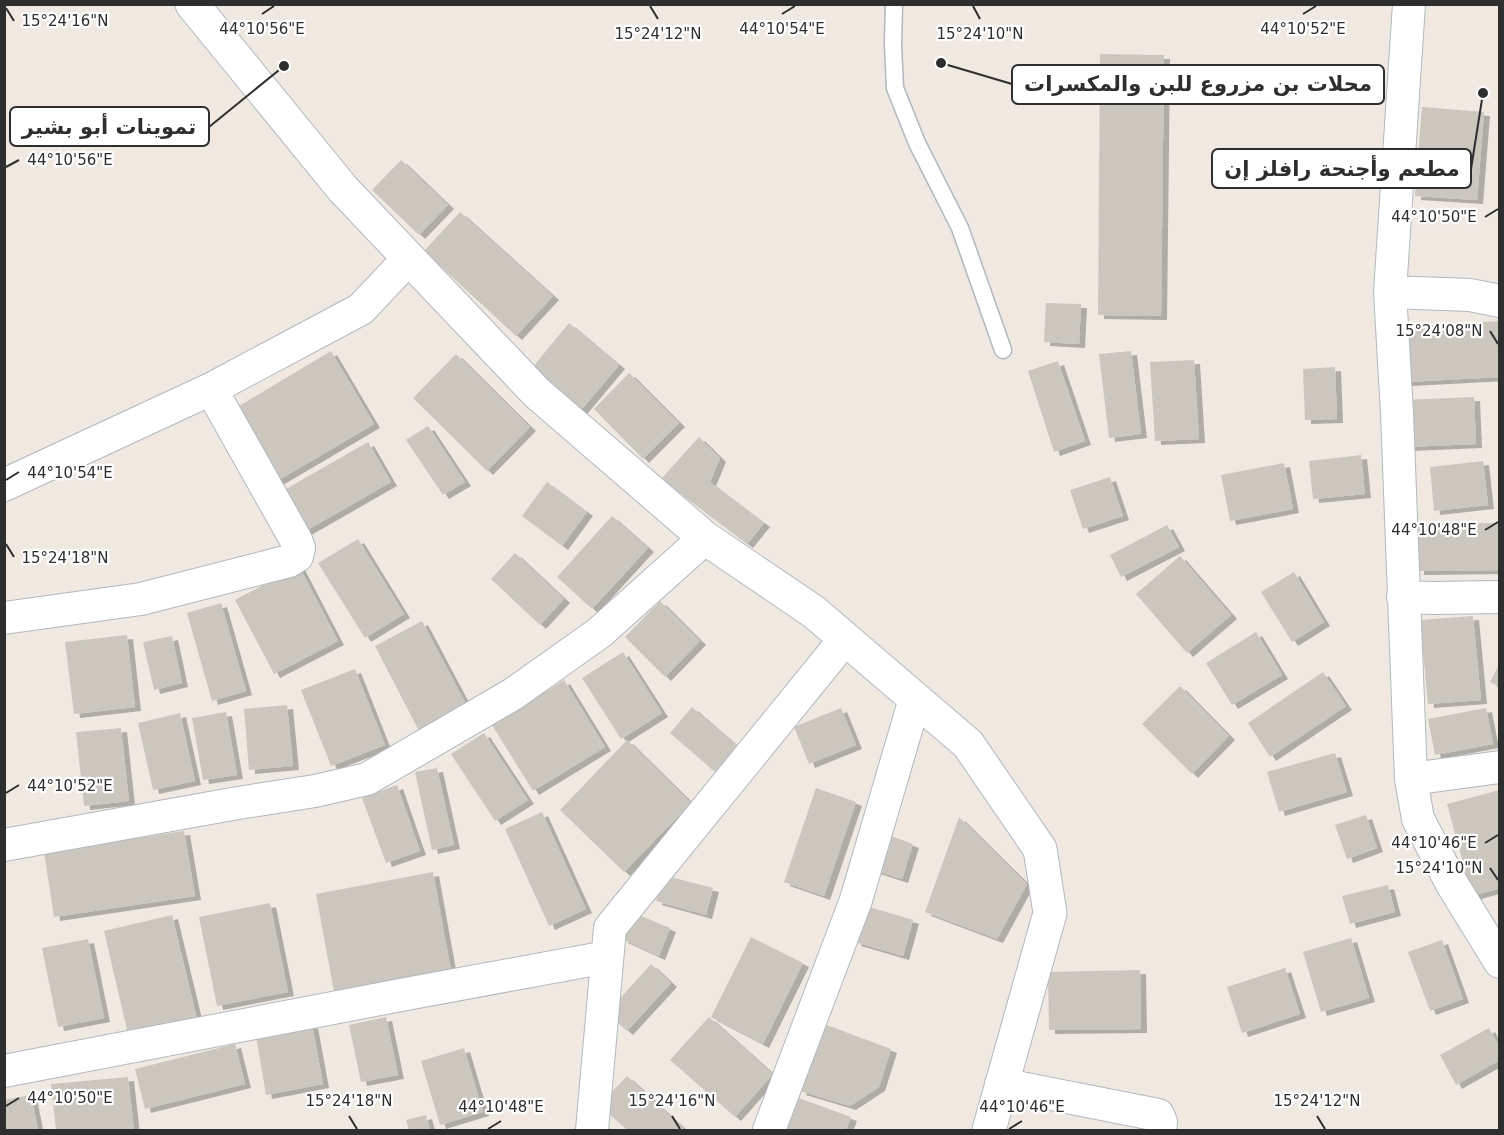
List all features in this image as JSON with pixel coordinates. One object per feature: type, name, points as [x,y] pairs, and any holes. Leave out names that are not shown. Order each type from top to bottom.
[{"type":"street","points":[[192,4],[343,189],[537,393],[705,538],[813,612],[968,744],[1040,849],[1050,913],[989,1131]]},
{"type":"street","points":[[1409,4],[1390,292],[1411,779],[1418,819],[1452,884],[1500,962]]},
{"type":"street","points":[[4,485],[211,389],[361,309],[409,258]]},
{"type":"street","points":[[1390,292],[1470,295],[1500,301]]},
{"type":"street","points":[[4,618],[141,599],[289,561],[297,556],[299,548],[296,540],[211,389]]},
{"type":"street","points":[[4,845],[238,803],[315,792],[367,779],[513,694],[599,633],[705,538]]},
{"type":"street","points":[[1403,597],[1500,597]]},
{"type":"street","points":[[592,1131],[610,927],[845,639]]},
{"type":"street","points":[[769,1131],[856,900],[915,699]]},
{"type":"street","points":[[1411,779],[1500,767]]},
{"type":"street","points":[[4,1071],[406,993],[607,957]]},
{"type":"street","points":[[1001,1084],[1158,1115],[1161,1122],[1160,1131]]},
{"type":"lane","points":[[894,4],[895,88],[917,143],[960,228],[1003,350]]},
{"type":"building","points":[[1100,54],[1164,55],[1161,316],[1098,315]]},
{"type":"building","points":[[1422,107],[1484,112],[1477,200],[1415,196]]},
{"type":"building","points":[[401,160],[448,205],[419,235],[372,190]]},
{"type":"building","points":[[460,212],[553,296],[516,336],[424,251]]},
{"type":"building","points":[[1046,303],[1081,304],[1079,344],[1044,342]]},
{"type":"building","points":[[1499,321],[1500,377],[1406,382],[1402,327]]},
{"type":"building","points":[[569,323],[619,365],[577,415],[527,374]]},
{"type":"building","points":[[331,351],[374,424],[277,481],[234,409]]},
{"type":"building","points":[[1131,351],[1141,434],[1109,438],[1099,354]]},
{"type":"building","points":[[456,354],[530,427],[487,471],[413,398]]},
{"type":"building","points":[[1194,360],[1199,439],[1155,441],[1150,362]]},
{"type":"building","points":[[1058,361],[1085,441],[1054,452],[1028,371]]},
{"type":"building","points":[[1335,367],[1337,419],[1305,420],[1303,369]]},
{"type":"building","points":[[629,373],[679,423],[643,459],[594,409]]},
{"type":"building","points":[[1474,397],[1476,444],[1405,447],[1403,400]]},
{"type":"building","points":[[428,426],[465,482],[443,495],[406,440]]},
{"type":"building","points":[[699,437],[720,458],[710,482],[764,523],[747,544],[661,479]]},
{"type":"building","points":[[368,442],[391,482],[302,533],[279,493]]},
{"type":"building","points":[[1361,455],[1365,494],[1313,499],[1309,461]]},
{"type":"building","points":[[1483,461],[1488,505],[1434,511],[1430,467]]},
{"type":"building","points":[[1284,463],[1293,509],[1230,521],[1221,475]]},
{"type":"building","points":[[1110,477],[1123,516],[1083,529],[1070,490]]},
{"type":"building","points":[[547,482],[587,512],[562,546],[522,516]]},
{"type":"building","points":[[612,516],[648,548],[592,609],[557,577]]},
{"type":"building","points":[[1500,523],[1500,570],[1418,571],[1417,524]]},
{"type":"building","points":[[1167,525],[1179,547],[1121,577],[1110,555]]},
{"type":"building","points":[[358,539],[404,614],[365,638],[318,563]]},
{"type":"building","points":[[515,553],[564,599],[540,625],[491,579]]},
{"type":"building","points":[[1180,556],[1231,615],[1187,653],[1136,594]]},
{"type":"building","points":[[299,566],[338,641],[274,674],[235,600]]},
{"type":"building","points":[[1294,572],[1324,622],[1292,642],[1261,592]]},
{"type":"building","points":[[660,601],[700,641],[665,677],[625,637]]},
{"type":"building","points":[[221,603],[246,691],[212,701],[187,613]]},
{"type":"building","points":[[1473,616],[1481,700],[1428,704],[1420,620]]},
{"type":"building","points":[[422,621],[467,706],[419,731],[375,646]]},
{"type":"building","points":[[1256,632],[1282,675],[1232,705],[1206,663]]},
{"type":"building","points":[[127,635],[135,707],[74,714],[65,642]]},
{"type":"building","points":[[172,636],[182,683],[154,690],[143,642]]},
{"type":"building","points":[[623,652],[662,713],[621,739],[582,678]]},
{"type":"building","points":[[1500,663],[1500,687],[1490,682]]},
{"type":"building","points":[[355,669],[385,745],[331,766],[301,690]]},
{"type":"building","points":[[1323,672],[1346,706],[1270,757],[1248,723]]},
{"type":"building","points":[[564,680],[605,747],[533,791],[492,725]]},
{"type":"building","points":[[1180,686],[1229,736],[1192,774],[1142,724]]},
{"type":"building","points":[[287,705],[293,766],[249,770],[244,709]]},
{"type":"building","points":[[692,707],[738,747],[715,772],[670,733]]},
{"type":"building","points":[[841,708],[856,745],[809,764],[794,727]]},
{"type":"building","points":[[1486,708],[1493,744],[1435,755],[1428,719]]},
{"type":"building","points":[[226,712],[237,775],[203,780],[192,718]]},
{"type":"building","points":[[180,713],[195,781],[153,790],[138,723]]},
{"type":"building","points":[[121,728],[129,801],[84,806],[76,732]]},
{"type":"building","points":[[484,733],[528,800],[495,821],[451,754]]},
{"type":"building","points":[[627,740],[691,803],[624,872],[560,810]]},
{"type":"building","points":[[1335,753],[1347,792],[1279,812],[1267,772]]},
{"type":"building","points":[[437,768],[454,845],[432,850],[415,772]]},
{"type":"building","points":[[397,785],[420,851],[386,863],[362,798]]},
{"type":"building","points":[[816,788],[856,802],[824,896],[784,882]]},
{"type":"building","points":[[1500,790],[1500,888],[1472,896],[1447,804]]},
{"type":"building","points":[[542,812],[586,909],[549,926],[505,829]]},
{"type":"building","points":[[1366,815],[1377,848],[1347,859],[1335,825]]},
{"type":"building","points":[[959,817],[1027,884],[997,939],[925,912]]},
{"type":"building","points":[[184,831],[195,896],[54,917],[44,852]]},
{"type":"building","points":[[883,833],[913,844],[902,879],[871,869]]},
{"type":"building","points":[[433,872],[451,971],[334,992],[316,894]]},
{"type":"building","points":[[663,875],[713,888],[706,915],[656,901]]},
{"type":"building","points":[[1388,885],[1395,912],[1350,924],[1342,896]]},
{"type":"building","points":[[270,903],[288,992],[217,1006],[199,917]]},
{"type":"building","points":[[866,906],[913,920],[903,956],[855,942]]},
{"type":"building","points":[[634,913],[670,928],[659,956],[622,939]]},
{"type":"building","points":[[172,915],[197,1019],[128,1034],[104,931]]},
{"type":"building","points":[[751,937],[803,963],[763,1044],[711,1017]]},
{"type":"building","points":[[1351,938],[1369,998],[1321,1012],[1303,952]]},
{"type":"building","points":[[88,939],[104,1018],[58,1027],[42,948]]},
{"type":"building","points":[[1442,940],[1463,999],[1430,1011],[1408,952]]},
{"type":"building","points":[[651,964],[671,983],[627,1031],[607,1013]]},
{"type":"building","points":[[1285,968],[1300,1014],[1242,1033],[1227,987]]},
{"type":"building","points":[[1140,970],[1141,1029],[1049,1030],[1048,972]]},
{"type":"building","points":[[386,1017],[398,1075],[361,1082],[349,1025]]},
{"type":"building","points":[[709,1017],[773,1074],[735,1117],[670,1060]]},
{"type":"building","points":[[312,1024],[323,1084],[266,1095],[256,1035]]},
{"type":"building","points":[[824,1024],[891,1049],[879,1087],[850,1106],[800,1091]]},
{"type":"building","points":[[1489,1028],[1500,1048],[1500,1060],[1456,1085],[1440,1055]]},
{"type":"building","points":[[235,1044],[245,1084],[145,1109],[135,1069]]},
{"type":"building","points":[[464,1048],[483,1112],[440,1125],[421,1061]]},
{"type":"building","points":[[627,1076],[684,1129],[627,1130],[599,1105]]},
{"type":"building","points":[[128,1077],[134,1130],[56,1130],[51,1084]]},
{"type":"building","points":[[31,1095],[38,1130],[4,1130],[4,1100]]},
{"type":"building","points":[[799,1098],[851,1117],[846,1130],[787,1130]]},
{"type":"building","points":[[426,1115],[430,1130],[409,1130],[406,1120]]},
{"type":"place","name":"محلات بن مزروع للبن والمكسرات","points":[[941,63]]},
{"type":"place","name":"تموينات أبو بشير","points":[[284,66]]},
{"type":"place","name":"مطعم وأجنحة رافلز إن","points":[[1483,93]]}]
